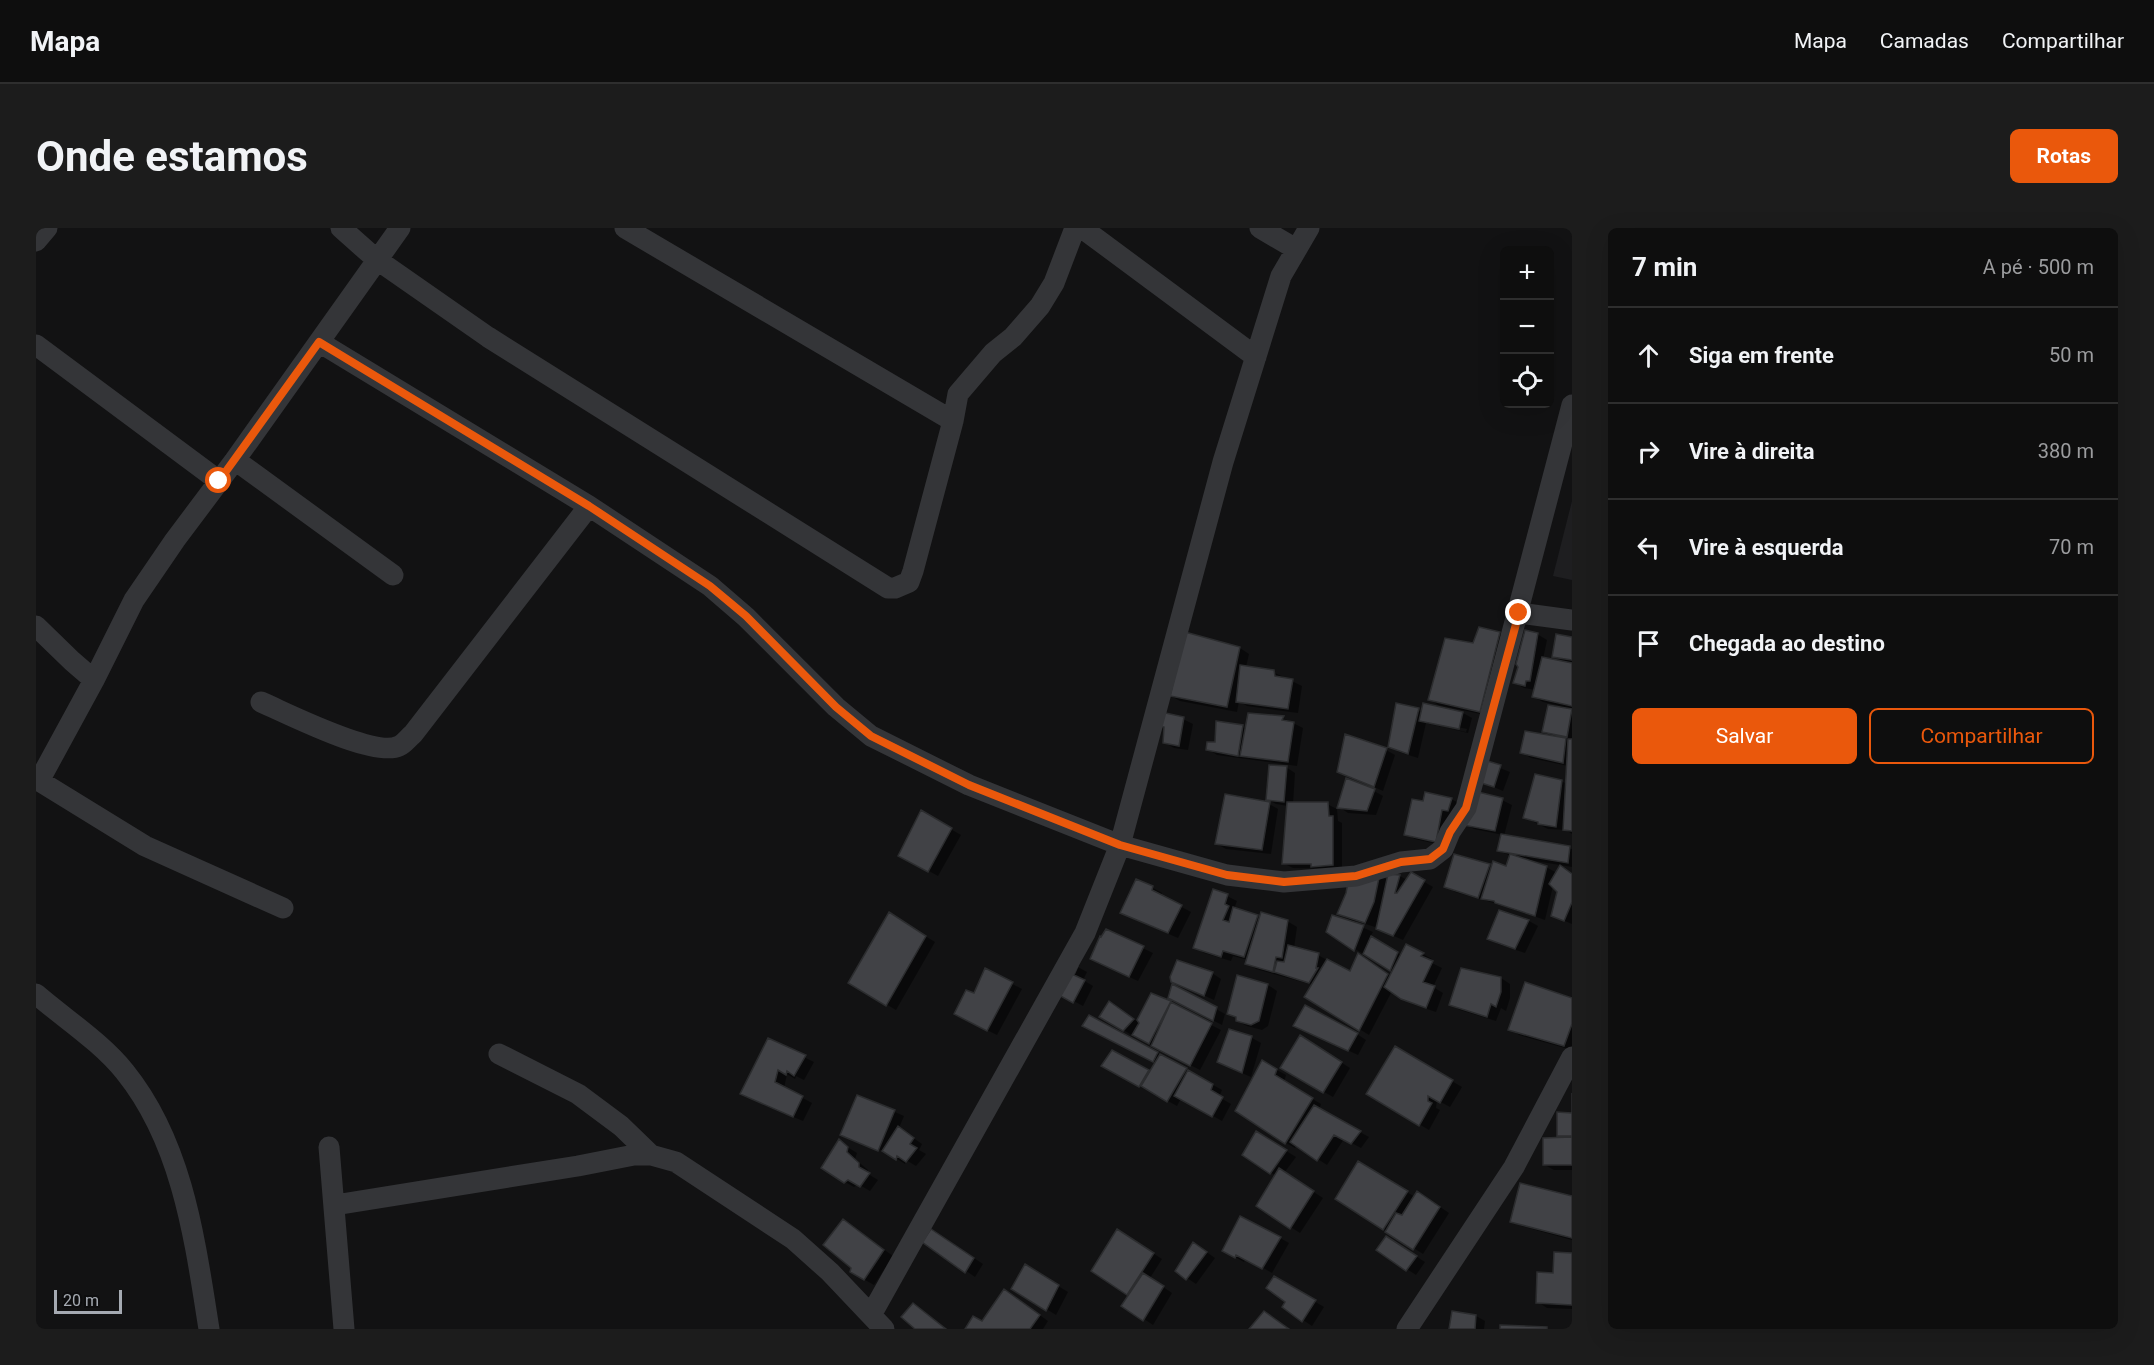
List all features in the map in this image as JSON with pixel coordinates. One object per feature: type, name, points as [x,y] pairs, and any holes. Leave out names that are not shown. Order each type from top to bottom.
[{"type":"street","points":[[36,241],[47,228]]},
{"type":"street","points":[[341,228],[376,259],[488,337],[888,588],[895,588],[909,582],[914,571],[958,394],[993,353],[1013,337],[1040,306],[1054,283],[1075,228]]},
{"type":"street","points":[[283,908],[145,846],[37,780],[94,680],[134,600],[400,228]]},
{"type":"street","points":[[625,228],[953,421]]},
{"type":"street","points":[[1082,228],[1256,357]]},
{"type":"street","points":[[1260,228],[1296,249]]},
{"type":"street","points":[[335,1205],[634,1155],[651,1155],[676,1162],[793,1239],[830,1272],[878,1322],[1085,933],[1120,845],[1223,462],[1281,276],[1309,228]]},
{"type":"street","points":[[319,342],[589,506],[710,586],[746,616],[836,707],[871,736],[969,785],[1120,845],[1227,875],[1284,882],[1356,876],[1401,862],[1430,859],[1443,849],[1450,832],[1466,808],[1572,405]]},
{"type":"street","points":[[36,345],[219,481]]},
{"type":"street","points":[[236,460],[393,575]]},
{"type":"street","points":[[261,702],[312,725],[362,743],[381,749],[399,746],[413,734],[589,506]]},
{"type":"street","points":[[1519,613],[1572,620]]},
{"type":"street","points":[[36,626],[72,662],[94,680]]},
{"type":"street","points":[[36,994],[125,1071],[159,1126],[176,1171],[195,1241],[209,1329]]},
{"type":"street","points":[[499,1054],[578,1094],[621,1126],[651,1155]]},
{"type":"street","points":[[1407,1329],[1514,1167],[1572,1057]]},
{"type":"street","points":[[329,1146],[344,1329]]},
{"type":"shaded area","points":[[1572,501],[1572,580],[1553,576]]},
{"type":"building","points":[[1479,627],[1500,632],[1480,712],[1428,700],[1445,638],[1473,643]]},
{"type":"building","points":[[1525,630],[1538,633],[1530,681],[1526,681],[1525,686],[1513,683]]},
{"type":"building","points":[[1185,632],[1240,647],[1227,707],[1170,696]]},
{"type":"building","points":[[1556,634],[1572,637],[1572,660],[1552,657]]},
{"type":"building","points":[[1542,657],[1572,663],[1572,706],[1532,697]]},
{"type":"building","points":[[1240,665],[1274,670],[1275,676],[1293,679],[1288,709],[1236,702]]},
{"type":"building","points":[[1396,703],[1419,708],[1408,754],[1388,747]]},
{"type":"building","points":[[1423,703],[1463,712],[1459,729],[1419,721]]},
{"type":"building","points":[[1548,705],[1572,709],[1567,737],[1542,732]]},
{"type":"building","points":[[1161,712],[1184,717],[1179,746],[1163,743],[1164,727],[1159,726]]},
{"type":"building","points":[[1248,713],[1284,716],[1282,720],[1294,722],[1288,762],[1240,756]]},
{"type":"building","points":[[1216,721],[1243,725],[1238,756],[1206,750],[1207,742],[1215,742]]},
{"type":"building","points":[[1525,731],[1566,738],[1563,763],[1520,753]]},
{"type":"building","points":[[1345,734],[1387,748],[1374,787],[1337,772]]},
{"type":"building","points":[[1568,739],[1572,739],[1572,831],[1563,830]]},
{"type":"building","points":[[1484,760],[1501,765],[1494,787],[1478,782]]},
{"type":"building","points":[[1269,765],[1287,766],[1284,802],[1266,800]]},
{"type":"building","points":[[1535,774],[1562,780],[1556,827],[1538,824],[1538,822],[1523,818]]},
{"type":"building","points":[[1346,778],[1375,789],[1367,811],[1337,808]]},
{"type":"building","points":[[1474,791],[1503,798],[1495,831],[1463,825]]},
{"type":"building","points":[[1425,792],[1452,798],[1448,811],[1442,810],[1436,842],[1404,835],[1412,799],[1423,801]]},
{"type":"building","points":[[1225,794],[1270,802],[1262,850],[1215,844]]},
{"type":"building","points":[[1287,802],[1328,802],[1329,816],[1333,816],[1333,865],[1311,867],[1311,864],[1282,864]]},
{"type":"building","points":[[921,810],[952,828],[928,872],[898,856]]},
{"type":"building","points":[[1501,834],[1570,846],[1568,863],[1497,851]]},
{"type":"building","points":[[1454,854],[1490,864],[1478,898],[1444,887]]},
{"type":"building","points":[[1510,854],[1547,866],[1535,916],[1494,901],[1481,899],[1493,861],[1506,866]]},
{"type":"building","points":[[1560,865],[1572,874],[1572,902],[1564,921],[1551,916],[1557,892],[1549,884]]},
{"type":"building","points":[[1411,872],[1425,880],[1393,936],[1376,929],[1388,874],[1400,875],[1395,893],[1397,893]]},
{"type":"building","points":[[1380,873],[1374,902],[1365,923],[1337,914],[1348,882]]},
{"type":"building","points":[[1136,879],[1153,886],[1152,890],[1182,905],[1168,933],[1120,913]]},
{"type":"building","points":[[1213,889],[1228,894],[1225,904],[1229,906],[1223,920],[1229,922],[1233,907],[1258,915],[1244,957],[1223,951],[1221,957],[1193,948]]},
{"type":"building","points":[[1499,910],[1529,920],[1515,949],[1487,939]]},
{"type":"building","points":[[889,912],[926,936],[886,1006],[848,983]]},
{"type":"building","points":[[1261,912],[1288,920],[1282,958],[1276,957],[1273,972],[1245,964]]},
{"type":"building","points":[[1332,915],[1364,925],[1354,951],[1326,932]]},
{"type":"building","points":[[1106,929],[1144,946],[1129,977],[1090,959],[1100,936]]},
{"type":"building","points":[[1371,936],[1398,952],[1390,971],[1363,954]]},
{"type":"building","points":[[1406,944],[1424,953],[1421,956],[1433,961],[1423,982],[1435,986],[1426,1008],[1401,999],[1384,987]]},
{"type":"building","points":[[1288,945],[1319,953],[1316,968],[1318,968],[1309,983],[1274,972],[1277,961],[1284,962]]},
{"type":"building","points":[[1358,953],[1388,974],[1359,1031],[1304,997],[1327,959],[1350,971]]},
{"type":"building","points":[[1177,960],[1213,972],[1204,996],[1171,982],[1170,977]]},
{"type":"building","points":[[1078,966],[1074,975],[1085,980],[1073,1003],[1057,994]]},
{"type":"building","points":[[985,968],[1013,982],[987,1031],[954,1014],[966,990],[974,993]]},
{"type":"building","points":[[1461,968],[1501,977],[1501,992],[1496,1007],[1491,1004],[1487,1017],[1449,1005]]},
{"type":"building","points":[[1237,975],[1268,984],[1259,1021],[1251,1025],[1236,1021],[1236,1017],[1227,1014]]},
{"type":"building","points":[[1525,982],[1572,998],[1572,1024],[1564,1046],[1508,1030]]},
{"type":"building","points":[[1172,984],[1217,1007],[1213,1021],[1168,998]]},
{"type":"building","points":[[1151,993],[1171,1001],[1149,1044],[1132,1035]]},
{"type":"building","points":[[1109,1001],[1134,1019],[1123,1031],[1099,1017]]},
{"type":"building","points":[[1171,1002],[1212,1023],[1190,1066],[1151,1046]]},
{"type":"building","points":[[1305,1005],[1358,1033],[1348,1051],[1293,1026]]},
{"type":"building","points":[[1089,1015],[1158,1052],[1153,1062],[1082,1026]]},
{"type":"building","points":[[1229,1029],[1252,1036],[1242,1073],[1217,1062]]},
{"type":"building","points":[[1300,1035],[1342,1062],[1323,1093],[1280,1068]]},
{"type":"building","points":[[768,1038],[806,1055],[794,1076],[787,1071],[786,1075],[778,1070],[775,1082],[803,1096],[793,1117],[740,1094]]},
{"type":"building","points":[[1395,1046],[1453,1080],[1440,1103],[1428,1096],[1428,1101],[1432,1103],[1419,1126],[1366,1094]]},
{"type":"building","points":[[1112,1050],[1149,1070],[1139,1087],[1101,1066]]},
{"type":"building","points":[[1160,1054],[1187,1068],[1167,1102],[1141,1086]]},
{"type":"building","points":[[1262,1060],[1277,1069],[1275,1075],[1313,1098],[1285,1144],[1235,1111]]},
{"type":"building","points":[[1188,1070],[1213,1084],[1211,1090],[1223,1097],[1212,1117],[1174,1096]]},
{"type":"building","points":[[857,1095],[895,1110],[878,1151],[840,1135]]},
{"type":"building","points":[[1314,1105],[1361,1131],[1351,1144],[1334,1135],[1317,1161],[1290,1142]]},
{"type":"building","points":[[1557,1112],[1572,1113],[1572,1136],[1557,1136]]},
{"type":"building","points":[[898,1126],[914,1138],[910,1144],[917,1148],[906,1162],[897,1156],[896,1160],[882,1151]]},
{"type":"building","points":[[1256,1131],[1287,1150],[1270,1174],[1242,1155]]},
{"type":"building","points":[[1572,1137],[1572,1165],[1543,1165],[1543,1138]]},
{"type":"building","points":[[839,1139],[848,1147],[847,1152],[859,1163],[859,1167],[870,1173],[860,1187],[848,1180],[844,1183],[821,1168]]},
{"type":"building","points":[[1358,1161],[1408,1191],[1383,1230],[1335,1199]]},
{"type":"building","points":[[1279,1168],[1314,1191],[1290,1229],[1256,1206]]},
{"type":"building","points":[[1520,1183],[1572,1196],[1572,1238],[1510,1222]]},
{"type":"building","points":[[1417,1191],[1440,1207],[1413,1250],[1385,1232],[1396,1213],[1402,1215]]},
{"type":"building","points":[[1240,1216],[1281,1237],[1262,1269],[1236,1255],[1235,1258],[1222,1251]]},
{"type":"building","points":[[843,1219],[884,1250],[864,1280],[850,1272],[851,1268],[823,1245]]},
{"type":"building","points":[[931,1229],[974,1258],[965,1273],[922,1242]]},
{"type":"building","points":[[1117,1229],[1154,1253],[1127,1295],[1091,1271]]},
{"type":"building","points":[[1386,1236],[1417,1256],[1406,1271],[1376,1250]]},
{"type":"building","points":[[1193,1242],[1207,1252],[1186,1280],[1175,1271]]},
{"type":"building","points":[[1554,1252],[1572,1253],[1572,1305],[1536,1303],[1537,1272],[1553,1273]]},
{"type":"building","points":[[1025,1264],[1059,1285],[1046,1311],[1011,1289]]},
{"type":"building","points":[[1143,1273],[1164,1286],[1143,1321],[1121,1306]]},
{"type":"building","points":[[1274,1276],[1316,1300],[1302,1322],[1282,1307],[1285,1302],[1266,1288]]},
{"type":"building","points":[[1004,1289],[1040,1315],[1030,1329],[965,1329],[973,1316],[982,1321]]},
{"type":"building","points":[[913,1303],[946,1329],[915,1329],[901,1317]]},
{"type":"building","points":[[1264,1311],[1289,1329],[1249,1329]]},
{"type":"building","points":[[1452,1311],[1476,1315],[1475,1329],[1449,1329]]},
{"type":"building","points":[[1500,1325],[1547,1327],[1547,1329],[1500,1329]]},
{"type":"route","points":[[219,481],[319,342],[589,506],[710,586],[746,616],[836,707],[871,736],[969,785],[1120,845],[1227,875],[1284,882],[1356,876],[1401,862],[1430,859],[1443,849],[1450,832],[1466,808],[1519,613]]}]
